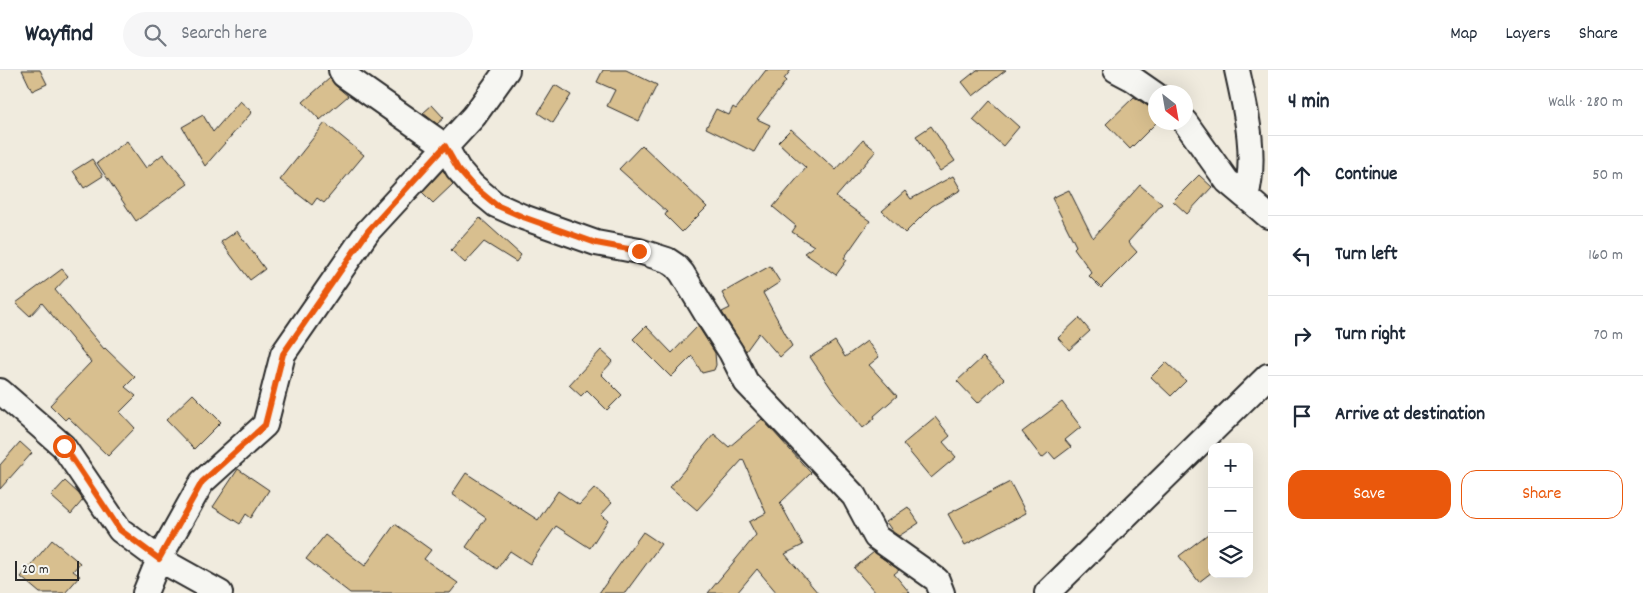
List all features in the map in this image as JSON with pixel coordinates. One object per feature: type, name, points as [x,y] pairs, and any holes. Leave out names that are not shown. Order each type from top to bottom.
[{"type":"street","points":[[340,70],[344,75],[445,146],[458,169],[472,185],[496,205],[523,217],[596,243],[639,251],[666,260],[676,266],[731,352],[746,382],[854,496],[876,537],[937,580],[942,593]]},
{"type":"street","points":[[145,593],[159,559],[202,482],[265,425],[283,354],[368,231],[474,116],[507,70]]},
{"type":"street","points":[[1116,70],[1148,89]]},
{"type":"street","points":[[1237,70],[1249,124],[1250,175],[1246,197]]},
{"type":"street","points":[[1191,130],[1227,180],[1268,216]]},
{"type":"street","points":[[1047,593],[1268,376]]},
{"type":"street","points":[[0,391],[64,446],[120,530],[159,559],[220,593]]},
{"type":"building","points":[[22,70],[40,70],[47,84],[32,91]]},
{"type":"building","points":[[603,70],[626,70],[657,85],[639,121],[607,106],[615,90],[597,82]]},
{"type":"building","points":[[766,70],[791,70],[784,79],[786,81],[757,119],[770,125],[754,152],[706,128],[716,109],[729,115],[733,107],[736,109]]},
{"type":"building","points":[[977,70],[1006,70],[973,96],[962,82]]},
{"type":"building","points":[[330,78],[348,96],[320,120],[303,102]]},
{"type":"building","points":[[555,85],[571,95],[553,123],[538,113]]},
{"type":"building","points":[[1134,97],[1148,106],[1149,130],[1130,149],[1106,124]]},
{"type":"building","points":[[240,101],[252,112],[205,166],[182,127],[203,115],[213,132]]},
{"type":"building","points":[[990,101],[1019,127],[1003,146],[973,120]]},
{"type":"building","points":[[432,105],[444,118],[437,124],[423,113]]},
{"type":"building","points":[[325,123],[364,155],[324,203],[317,198],[312,205],[280,180]]},
{"type":"building","points":[[931,126],[955,161],[940,171],[916,136]]},
{"type":"building","points":[[791,129],[836,170],[863,140],[876,151],[836,197],[870,221],[844,258],[847,260],[836,275],[804,253],[814,246],[792,232],[796,226],[773,207],[806,168],[778,142]]},
{"type":"building","points":[[127,141],[146,168],[163,154],[188,184],[136,221],[97,163]]},
{"type":"building","points":[[642,145],[707,207],[682,232],[665,215],[667,212],[619,169]]},
{"type":"building","points":[[92,159],[103,176],[84,188],[73,171]]},
{"type":"building","points":[[443,170],[453,184],[433,203],[422,192]]},
{"type":"building","points":[[1199,175],[1212,187],[1187,214],[1173,201]]},
{"type":"building","points":[[953,176],[961,190],[932,206],[905,233],[882,211],[905,191],[911,199]]},
{"type":"building","points":[[1140,185],[1162,204],[1128,242],[1137,252],[1101,288],[1089,276],[1092,273],[1074,248],[1076,246],[1052,198],[1069,190],[1093,238]]},
{"type":"building","points":[[480,218],[521,255],[516,262],[484,242],[465,263],[451,250]]},
{"type":"building","points":[[237,231],[265,269],[250,280],[221,242]]},
{"type":"building","points":[[770,266],[780,282],[763,293],[792,346],[780,357],[759,333],[746,351],[722,312],[730,308],[722,293]]},
{"type":"building","points":[[62,269],[68,276],[55,290],[104,349],[135,377],[125,387],[136,396],[120,412],[135,428],[108,456],[68,417],[65,420],[50,405],[91,362],[42,303],[30,316],[16,303]]},
{"type":"building","points":[[1079,318],[1090,331],[1069,350],[1058,338]]},
{"type":"building","points":[[646,326],[672,353],[698,326],[715,353],[716,365],[714,370],[702,373],[692,356],[671,377],[633,339]]},
{"type":"building","points":[[835,341],[845,357],[867,341],[879,357],[869,365],[897,396],[863,428],[833,391],[810,357]]},
{"type":"building","points":[[601,350],[613,361],[601,374],[622,395],[607,410],[587,390],[581,396],[569,385]]},
{"type":"building","points":[[983,357],[1004,379],[978,403],[957,381]]},
{"type":"building","points":[[1166,362],[1186,381],[1171,396],[1151,377]]},
{"type":"building","points":[[193,394],[221,422],[194,449],[166,420]]},
{"type":"building","points":[[1062,402],[1081,427],[1065,440],[1071,447],[1055,459],[1049,452],[1042,458],[1022,432]]},
{"type":"building","points":[[935,417],[950,436],[943,442],[956,457],[931,478],[903,444]]},
{"type":"building","points":[[762,419],[811,473],[780,503],[803,545],[785,554],[818,593],[777,593],[757,569],[737,593],[708,593],[756,535],[749,522],[766,513],[743,459],[697,510],[670,487],[714,434],[729,447]]},
{"type":"building","points":[[20,442],[32,453],[0,489],[0,465]]},
{"type":"building","points":[[238,469],[269,490],[251,518],[246,514],[240,524],[213,507]]},
{"type":"building","points":[[466,473],[538,520],[558,491],[579,505],[595,488],[612,503],[601,515],[608,520],[590,548],[556,526],[530,564],[510,551],[497,569],[466,547],[486,518],[452,494]]},
{"type":"building","points":[[65,481],[83,500],[71,514],[51,496]]},
{"type":"building","points":[[1010,482],[1026,513],[965,545],[948,514]]},
{"type":"building","points":[[908,507],[919,523],[899,536],[893,532],[886,522]]},
{"type":"building","points":[[395,524],[431,550],[424,559],[458,583],[450,593],[350,593],[306,559],[325,535],[365,566]]},
{"type":"building","points":[[643,532],[661,544],[625,593],[599,593]]},
{"type":"building","points":[[1208,534],[1208,575],[1199,582],[1179,556]]},
{"type":"building","points":[[52,540],[80,563],[73,571],[80,576],[65,593],[40,593],[21,577]]},
{"type":"building","points":[[874,552],[899,570],[894,574],[910,593],[876,593],[854,568]]},
{"type":"route","points":[[64,446],[120,530],[159,559],[202,482],[265,425],[283,354],[368,231],[445,146],[458,169],[472,185],[496,205],[523,217],[596,243],[639,251]]}]
